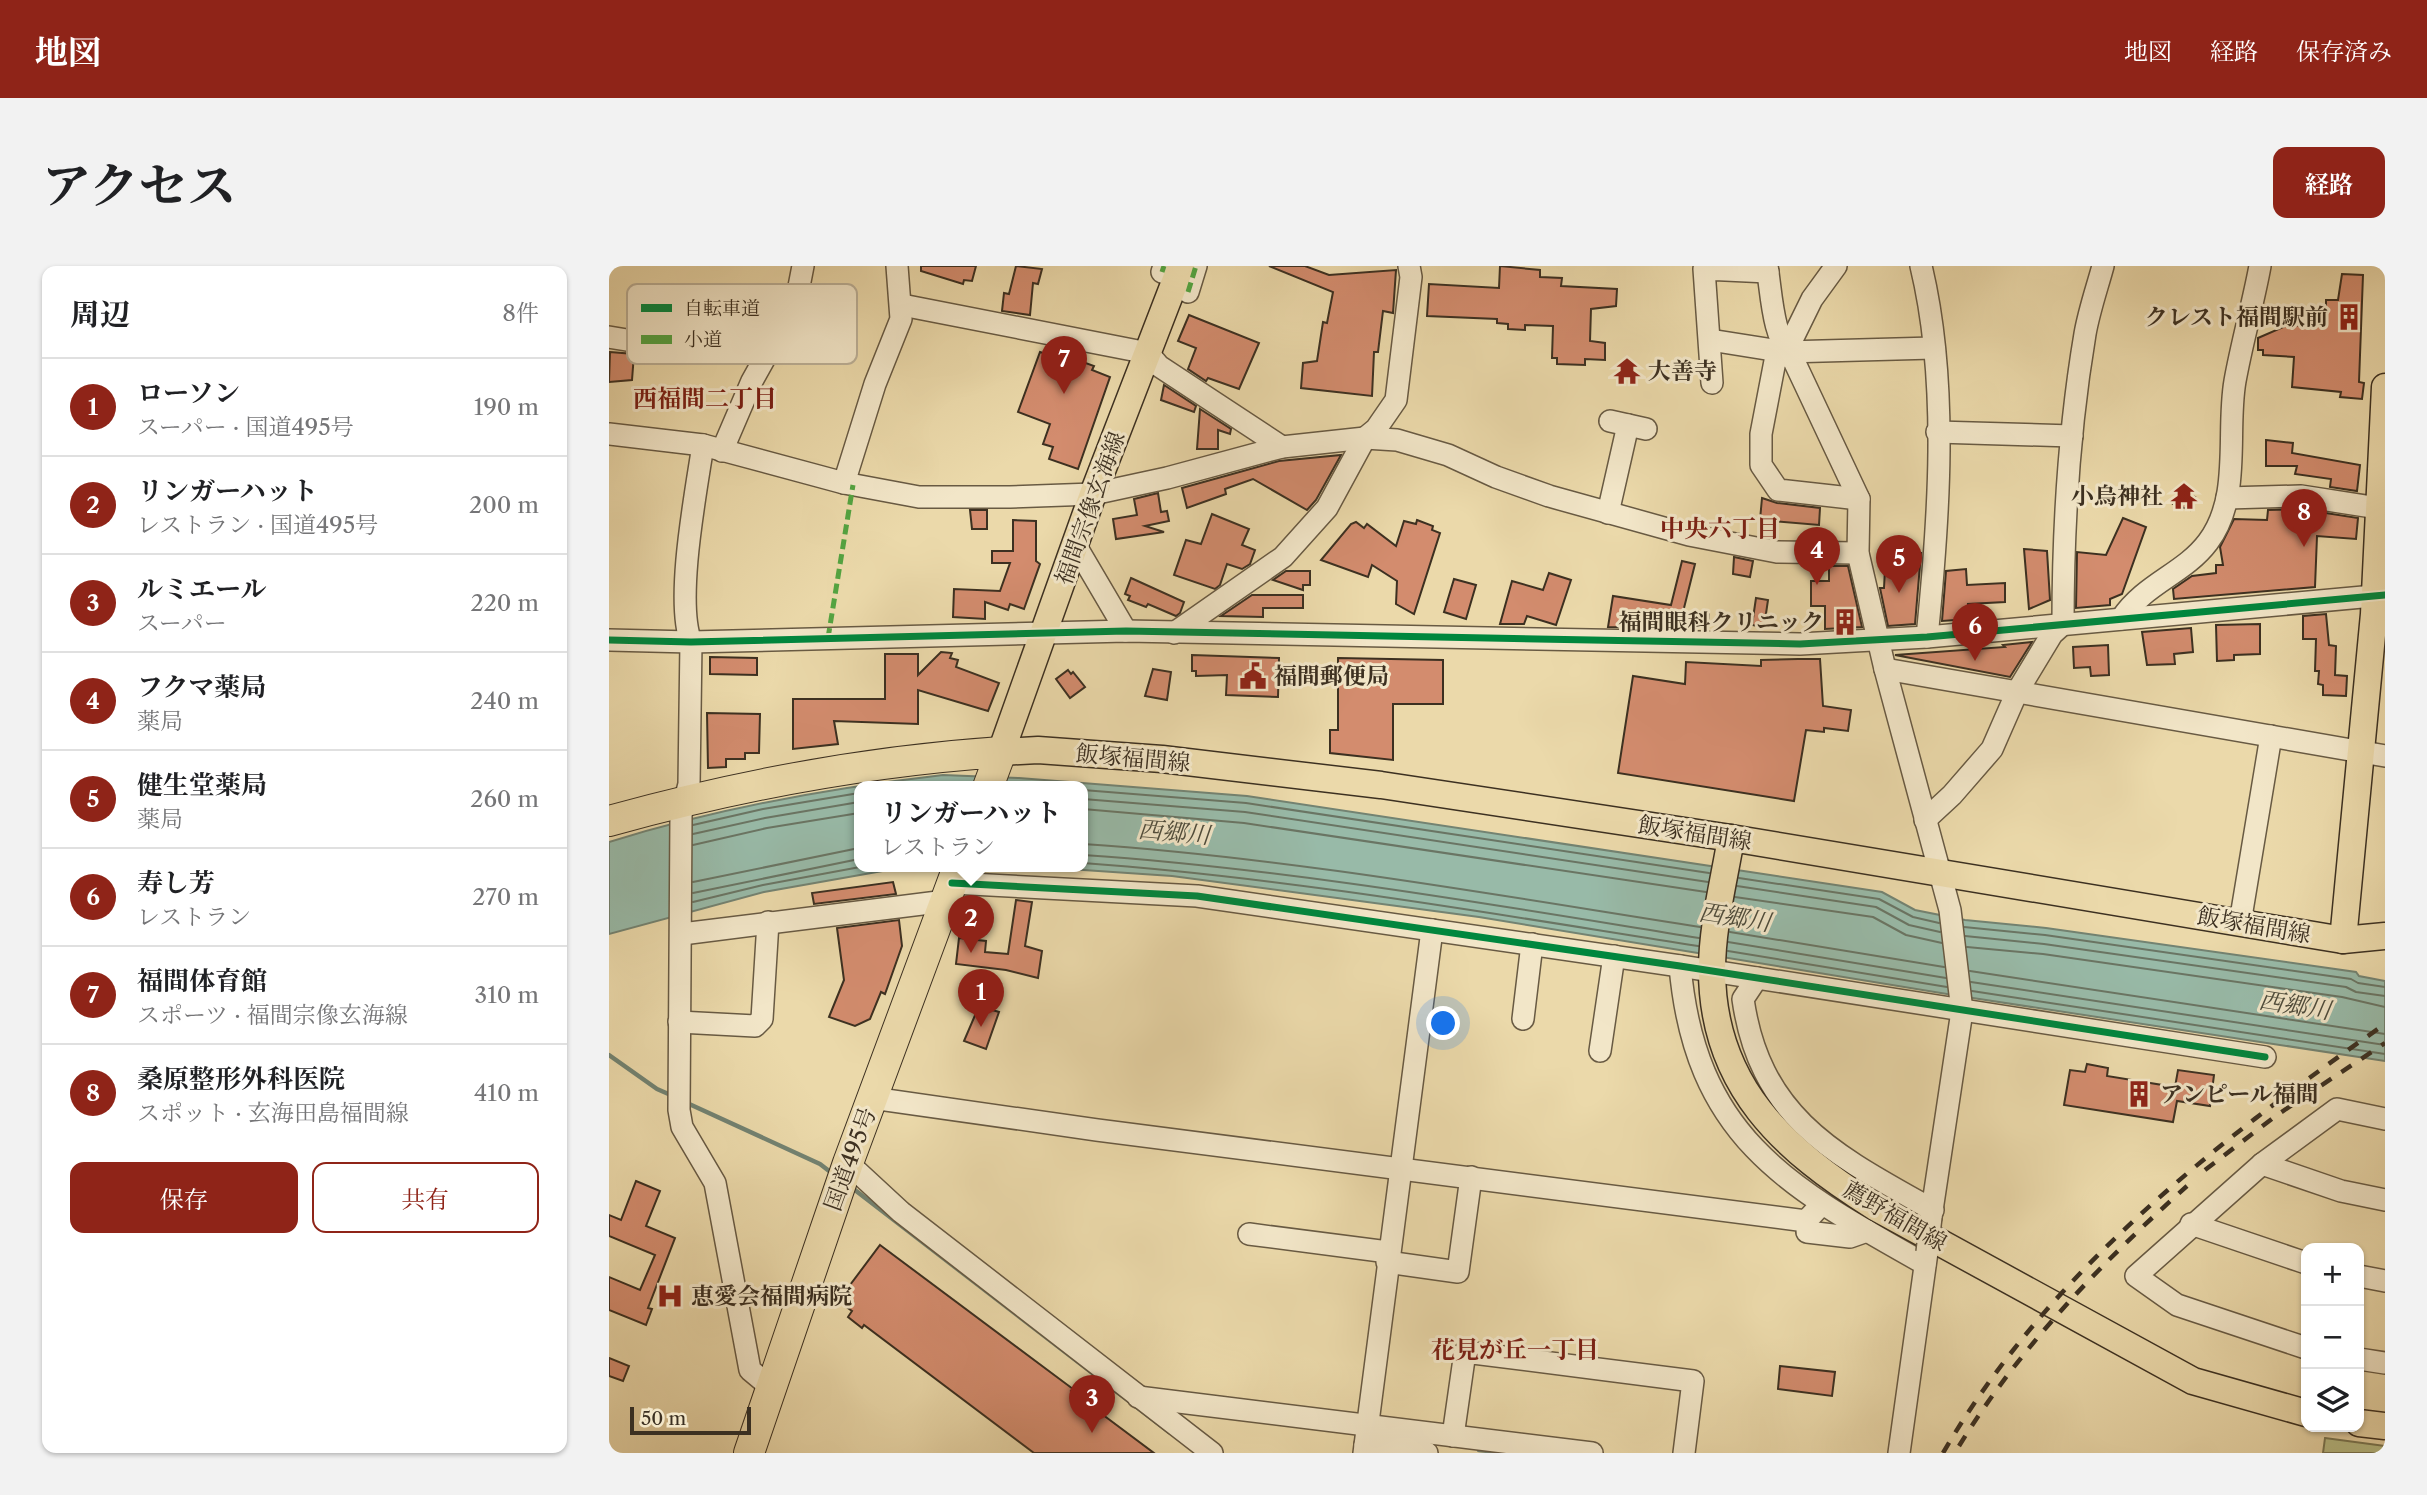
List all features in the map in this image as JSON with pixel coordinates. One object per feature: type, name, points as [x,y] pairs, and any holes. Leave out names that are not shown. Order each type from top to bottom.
[{"type":"highway","points":[[609,821],[684,807],[841,768],[995,767]]},
{"type":"highway","name":"国道495号","points":[[749,1453],[848,1163],[952,884]]},
{"type":"main road","name":"福間宗像玄海線","points":[[995,767],[1093,494],[1148,354],[1169,268]]},
{"type":"main road","points":[[2343,940],[2374,754],[2385,400]]},
{"type":"main road","name":"飯塚福間線","points":[[995,767],[1038,750],[1162,759],[1381,785],[1729,847],[1940,872],[2343,940],[2385,936]]},
{"type":"main road","name":"薦野福間線","points":[[1729,847],[1712,963],[1714,1010],[1741,1087],[1797,1153],[1826,1176],[2030,1293],[2193,1381],[2301,1412]]},
{"type":"main road","points":[[2364,1424],[2385,1426]]},
{"type":"street","points":[[800,284],[803,266]]},
{"type":"street","points":[[844,482],[875,384],[901,318],[897,266]]},
{"type":"street","points":[[1188,292],[1196,266]]},
{"type":"street","points":[[1174,634],[1283,557],[1327,508],[1365,438],[1376,429],[1396,400],[1411,277],[1409,266]]},
{"type":"street","points":[[1836,266],[1812,299],[1786,352],[1775,361],[1768,392],[1761,465],[1778,490],[1859,499]]},
{"type":"street","points":[[1921,266],[1933,348],[1937,432],[1927,638]]},
{"type":"street","points":[[1925,820],[1952,795],[1992,749],[2017,692],[2052,634],[2063,624],[2065,506],[2071,436],[2085,332],[2103,266]]},
{"type":"street","points":[[2122,619],[2143,591],[2191,559],[2210,540],[2227,498],[2234,387],[2260,266]]},
{"type":"street","points":[[1712,383],[1704,269],[1768,269],[1773,309],[1786,352],[1794,361],[1859,499],[1858,553],[1885,669],[1950,910],[1962,1006],[1899,1453]]},
{"type":"street","points":[[902,305],[1148,354],[1159,366],[1282,447]]},
{"type":"street","points":[[609,337],[627,340]]},
{"type":"street","points":[[1710,340],[1786,352],[1933,348]]},
{"type":"street","points":[[761,364],[713,448],[687,578],[687,630],[691,642],[680,930],[679,1110],[682,1127],[715,1183],[750,1370],[773,1388]]},
{"type":"street","points":[[1608,513],[1628,425]]},
{"type":"street","points":[[1937,432],[2071,436]]},
{"type":"street","points":[[609,434],[713,448],[844,482],[919,497],[1093,494],[1167,478],[1282,447],[1365,438],[1397,440],[1448,455],[1509,482],[1689,535],[1777,552],[1858,553]]},
{"type":"street","points":[[2227,498],[2301,496],[2382,508]]},
{"type":"street","points":[[1076,546],[1126,631]]},
{"type":"street","points":[[609,640],[691,642],[1126,631],[1800,644],[1880,642],[2380,594]]},
{"type":"street","points":[[1885,669],[2374,754]]},
{"type":"street","points":[[2240,923],[2271,736]]},
{"type":"street","points":[[680,930],[768,922],[952,884],[1198,896],[1679,965],[1712,963],[1757,978],[1962,1006],[2265,1057]]},
{"type":"street","points":[[679,1022],[755,1026],[762,1019],[768,922]]},
{"type":"street","points":[[1366,1441],[1432,930]]},
{"type":"street","points":[[1523,1019],[1532,944]]},
{"type":"street","points":[[1599,1051],[1614,956]]},
{"type":"street","points":[[1679,965],[1688,1029],[1696,1056],[1731,1121],[1785,1178],[1825,1208],[1926,1258]]},
{"type":"street","points":[[1757,978],[1744,999],[1747,1024],[1757,1061],[1776,1095],[1806,1128],[1835,1153],[1932,1213]]},
{"type":"street","points":[[872,1098],[1400,1168],[1470,1183],[1807,1233],[1850,1237],[1867,1231]]},
{"type":"street","points":[[2301,1346],[2177,1305],[2136,1276],[2191,1224],[2262,1164],[2337,1109],[2385,1119]]},
{"type":"street","points":[[848,1163],[901,1212],[1212,1453]]},
{"type":"street","points":[[2262,1164],[2341,1191],[2385,1200]]},
{"type":"street","points":[[1470,1183],[1807,1221],[1825,1208]]},
{"type":"street","points":[[1249,1234],[1388,1257],[1458,1272],[1470,1183]]},
{"type":"street","points":[[1807,1233],[1825,1208]]},
{"type":"street","points":[[2191,1224],[2301,1261]]},
{"type":"street","points":[[2364,1277],[2385,1281]]},
{"type":"street","points":[[1453,1436],[1465,1352],[1693,1381],[1684,1453]]},
{"type":"street","points":[[2364,1360],[2385,1363]]},
{"type":"street","points":[[1138,1397],[1427,1453]]},
{"type":"street","points":[[1366,1441],[1453,1436],[1592,1453]]},
{"type":"green space","points":[[2325,1438],[2385,1446],[2385,1453],[2323,1453]]},
{"type":"water","points":[[943,775],[1057,781],[897,781]]},
{"type":"water","name":"西郷川","points":[[1088,783],[1247,796],[1882,892],[1915,910],[1965,920],[2046,928],[2356,972],[2359,976],[2385,981],[2385,1061],[1953,995],[1479,917],[1172,876],[1088,870]]},
{"type":"water","points":[[854,787],[854,872],[877,872],[764,892],[609,934],[609,842],[691,819]]},
{"type":"building","points":[[921,266],[976,266],[972,281],[964,280],[963,284],[921,271]]},
{"type":"building","points":[[1016,266],[1042,269],[1038,284],[1033,283],[1030,315],[1002,311],[1004,293],[1009,294]]},
{"type":"building","points":[[1269,266],[1305,266],[1329,275],[1396,270],[1393,313],[1383,311],[1378,352],[1374,352],[1372,396],[1301,388],[1303,363],[1317,361],[1323,322],[1327,323],[1333,292]]},
{"type":"building","points":[[1500,266],[1540,270],[1540,277],[1562,278],[1561,286],[1617,289],[1616,306],[1591,309],[1590,341],[1605,343],[1605,360],[1585,359],[1585,365],[1557,364],[1557,358],[1552,358],[1553,326],[1525,325],[1525,330],[1508,329],[1508,324],[1497,323],[1497,319],[1427,316],[1429,284],[1499,288]]},
{"type":"building","name":"クレスト福間駅前","points":[[2342,274],[2363,275],[2359,382],[2364,383],[2362,399],[2340,397],[2341,392],[2292,387],[2294,357],[2263,355],[2263,350],[2258,350],[2258,338],[2288,325],[2309,326],[2310,315],[2326,315],[2326,300],[2338,300]]},
{"type":"building","points":[[1189,315],[1259,343],[1239,389],[1208,378],[1206,381],[1188,369],[1196,348],[1178,341]]},
{"type":"building","points":[[610,352],[627,353],[627,364],[633,364],[632,380],[609,382]]},
{"type":"building","points":[[1040,352],[1071,362],[1072,358],[1094,366],[1092,370],[1110,377],[1078,469],[1049,459],[1053,447],[1043,444],[1050,424],[1018,412]]},
{"type":"building","points":[[1164,385],[1196,406],[1194,412],[1161,400]]},
{"type":"building","points":[[1200,409],[1231,429],[1230,434],[1218,430],[1218,449],[1197,449]]},
{"type":"building","points":[[2266,440],[2293,443],[2292,453],[2360,465],[2357,491],[2330,487],[2331,479],[2295,474],[2297,466],[2266,466]]},
{"type":"building","points":[[1341,455],[1316,500],[1307,510],[1253,479],[1225,489],[1226,494],[1187,508],[1182,488],[1279,461]]},
{"type":"building","name":"小烏神社","points":[[2178,492],[2195,497],[2190,510],[2173,504]]},
{"type":"building","points":[[1158,493],[1161,512],[1167,511],[1169,521],[1145,526],[1164,532],[1116,539],[1113,519],[1137,515],[1134,499]]},
{"type":"building","points":[[1762,498],[1777,503],[1820,508],[1819,525],[1760,520]]},
{"type":"building","points":[[2300,509],[2358,518],[2356,539],[2317,536],[2315,587],[2174,599],[2173,589],[2192,576],[2216,573],[2216,565],[2223,565],[2220,547],[2234,519],[2267,520],[2268,510]]},
{"type":"building","points":[[970,510],[987,510],[987,529],[972,529]]},
{"type":"building","points":[[1212,514],[1249,529],[1242,545],[1255,550],[1250,564],[1242,569],[1227,564],[1220,585],[1215,589],[1174,575],[1186,540],[1201,544]]},
{"type":"building","points":[[2123,518],[2146,527],[2122,594],[2110,599],[2110,605],[2076,608],[2077,552],[2106,555]]},
{"type":"building","points":[[1013,520],[1036,521],[1036,561],[1040,564],[1024,609],[1010,604],[1008,610],[985,602],[985,619],[953,617],[954,589],[1000,591],[1010,563],[992,563],[992,551],[1013,551]]},
{"type":"building","points":[[1417,520],[1433,526],[1432,530],[1440,533],[1414,614],[1396,604],[1397,581],[1372,565],[1368,577],[1321,560],[1351,524],[1356,522],[1364,528],[1367,524],[1396,546],[1404,521],[1416,524]]},
{"type":"building","points":[[2024,549],[2047,551],[2050,600],[2029,609]]},
{"type":"building","points":[[1886,551],[1921,553],[1915,624],[1888,626],[1880,588],[1884,588]]},
{"type":"building","points":[[1734,557],[1753,561],[1750,577],[1733,574]]},
{"type":"building","points":[[1682,561],[1695,564],[1683,612],[1709,612],[1708,628],[1608,627],[1613,596],[1671,605]]},
{"type":"building","points":[[1829,566],[1848,566],[1862,627],[1825,629],[1825,606],[1811,606],[1811,581],[1829,581]]},
{"type":"building","points":[[1966,569],[1967,585],[2005,583],[2005,602],[1968,604],[1969,619],[1942,621],[1946,571]]},
{"type":"building","points":[[1286,571],[1310,571],[1310,585],[1303,585],[1303,590],[1273,580]]},
{"type":"building","points":[[1549,573],[1571,580],[1556,625],[1527,616],[1524,624],[1500,624],[1512,581],[1543,590]]},
{"type":"building","points":[[1131,578],[1184,602],[1180,613],[1176,616],[1148,604],[1146,607],[1128,600],[1130,596],[1125,594]]},
{"type":"building","points":[[1454,579],[1476,585],[1466,619],[1444,612]]},
{"type":"building","points":[[1252,595],[1303,595],[1303,608],[1263,608],[1263,617],[1221,616]]},
{"type":"building","points":[[1756,598],[1768,600],[1764,627],[1752,625]]},
{"type":"building","points":[[2326,614],[2329,645],[2336,646],[2335,675],[2347,676],[2346,696],[2323,695],[2323,685],[2318,684],[2319,671],[2315,671],[2316,639],[2303,639],[2303,616]]},
{"type":"building","points":[[2260,624],[2260,654],[2234,655],[2234,660],[2217,661],[2216,625]]},
{"type":"building","points":[[2191,628],[2193,652],[2174,654],[2175,664],[2147,665],[2142,632]]},
{"type":"building","points":[[2032,642],[2010,677],[1895,655],[2005,647],[2003,645]]},
{"type":"building","points":[[2108,645],[2109,675],[2091,676],[2090,667],[2074,668],[2073,647]]},
{"type":"building","points":[[941,652],[952,653],[950,658],[958,660],[956,667],[999,683],[988,711],[918,690],[918,724],[834,721],[838,744],[793,749],[793,699],[885,699],[885,654],[918,654],[918,675]]},
{"type":"building","name":"福間郵便局","points":[[1192,655],[1279,658],[1278,697],[1226,695],[1227,675],[1196,676],[1196,671],[1192,671]]},
{"type":"building","points":[[710,657],[757,658],[757,675],[710,674]]},
{"type":"building","points":[[1338,658],[1443,660],[1443,704],[1393,704],[1393,760],[1330,753],[1330,730],[1338,730]]},
{"type":"building","points":[[1820,659],[1823,706],[1851,710],[1848,731],[1824,728],[1824,732],[1806,730],[1794,801],[1618,773],[1633,676],[1685,684],[1686,662],[1761,666],[1761,660]]},
{"type":"building","points":[[1153,669],[1171,672],[1167,700],[1145,696]]},
{"type":"building","points":[[1068,670],[1071,674],[1073,672],[1085,687],[1070,698],[1056,679]]},
{"type":"building","points":[[707,713],[760,714],[759,753],[745,753],[745,759],[726,759],[726,767],[708,768]]},
{"type":"building","points":[[893,882],[896,894],[814,904],[812,893]]},
{"type":"building","points":[[1016,900],[1032,902],[1025,946],[1042,951],[1038,978],[1006,970],[956,964],[959,938],[986,941],[985,952],[1008,954]]},
{"type":"building","points":[[899,920],[902,946],[885,994],[881,992],[870,1019],[855,1026],[829,1017],[844,980],[837,928]]},
{"type":"building","points":[[979,1006],[999,1012],[986,1049],[964,1041]]},
{"type":"building","name":"アンピール福間","points":[[2087,1064],[2108,1068],[2107,1076],[2175,1087],[2178,1070],[2214,1075],[2210,1106],[2177,1101],[2173,1122],[2064,1105],[2070,1070],[2085,1072]]},
{"type":"building","points":[[636,1181],[660,1191],[646,1226],[675,1238],[648,1308],[652,1309],[646,1325],[609,1310],[609,1277],[640,1290],[655,1255],[609,1236],[609,1215],[621,1220]]},
{"type":"building","points":[[880,1245],[1154,1453],[1034,1453],[864,1325],[862,1328],[848,1317],[852,1311],[838,1301]]},
{"type":"building","points":[[609,1358],[629,1366],[623,1381],[609,1376]]},
{"type":"building","points":[[1780,1366],[1835,1372],[1832,1396],[1778,1389]]},
{"type":"waterway","points":[[609,1055],[657,1089],[673,1096]]},
{"type":"waterway","points":[[687,1103],[820,1164],[833,1174]]},
{"type":"waterway","points":[[851,1187],[1169,1432]]},
{"type":"waterway","points":[[1479,1450],[1506,1453]]},
{"type":"railway","points":[[1943,1453],[1985,1387],[2033,1326],[2084,1269],[2140,1215],[2259,1115],[2385,1024]]},
{"type":"railway","points":[[2205,1170],[2277,1115],[2385,1043]]},
{"type":"railway","points":[[1959,1446],[2008,1375],[2063,1308],[2124,1245],[2187,1186]]},
{"type":"marked path","points":[[1162,272],[1164,266]]},
{"type":"marked path","points":[[1188,292],[1196,266]]},
{"type":"marked path","points":[[828,638],[853,485]]},
{"type":"cycle path","points":[[609,640],[691,642],[1126,631],[1800,644],[1927,637],[2385,595]]},
{"type":"cycle path","points":[[952,883],[1197,896],[1680,966],[2265,1057]]},
{"type":"place","name":"クレスト福間駅前","points":[[2349,317]]},
{"type":"place","name":"大善寺","points":[[1627,371]]},
{"type":"place","name":"福間体育館","points":[[1064,394]]},
{"type":"place","name":"小烏神社","points":[[2184,496]]},
{"type":"place","name":"桑原整形外科医院","points":[[2304,547]]},
{"type":"place","name":"フクマ薬局","points":[[1817,585]]},
{"type":"place","name":"健生堂薬局","points":[[1899,593]]},
{"type":"place","name":"福間眼科クリニック","points":[[1845,622]]},
{"type":"place","name":"寿し芳","points":[[1975,661]]},
{"type":"place","name":"福間郵便局","points":[[1253,676]]},
{"type":"place","name":"リンガーハット","points":[[971,953]]},
{"type":"place","name":"ローソン","points":[[981,1027]]},
{"type":"place","name":"アンピール福間","points":[[2139,1094]]},
{"type":"place","name":"恵愛会福間病院","points":[[670,1296]]},
{"type":"place","name":"ルミエール","points":[[1092,1433]]},
{"type":"district","name":"西福間二丁目","points":[[705,398]]},
{"type":"district","name":"中央六丁目","points":[[1720,528]]},
{"type":"district","name":"花見が丘一丁目","points":[[1515,1349]]}]
